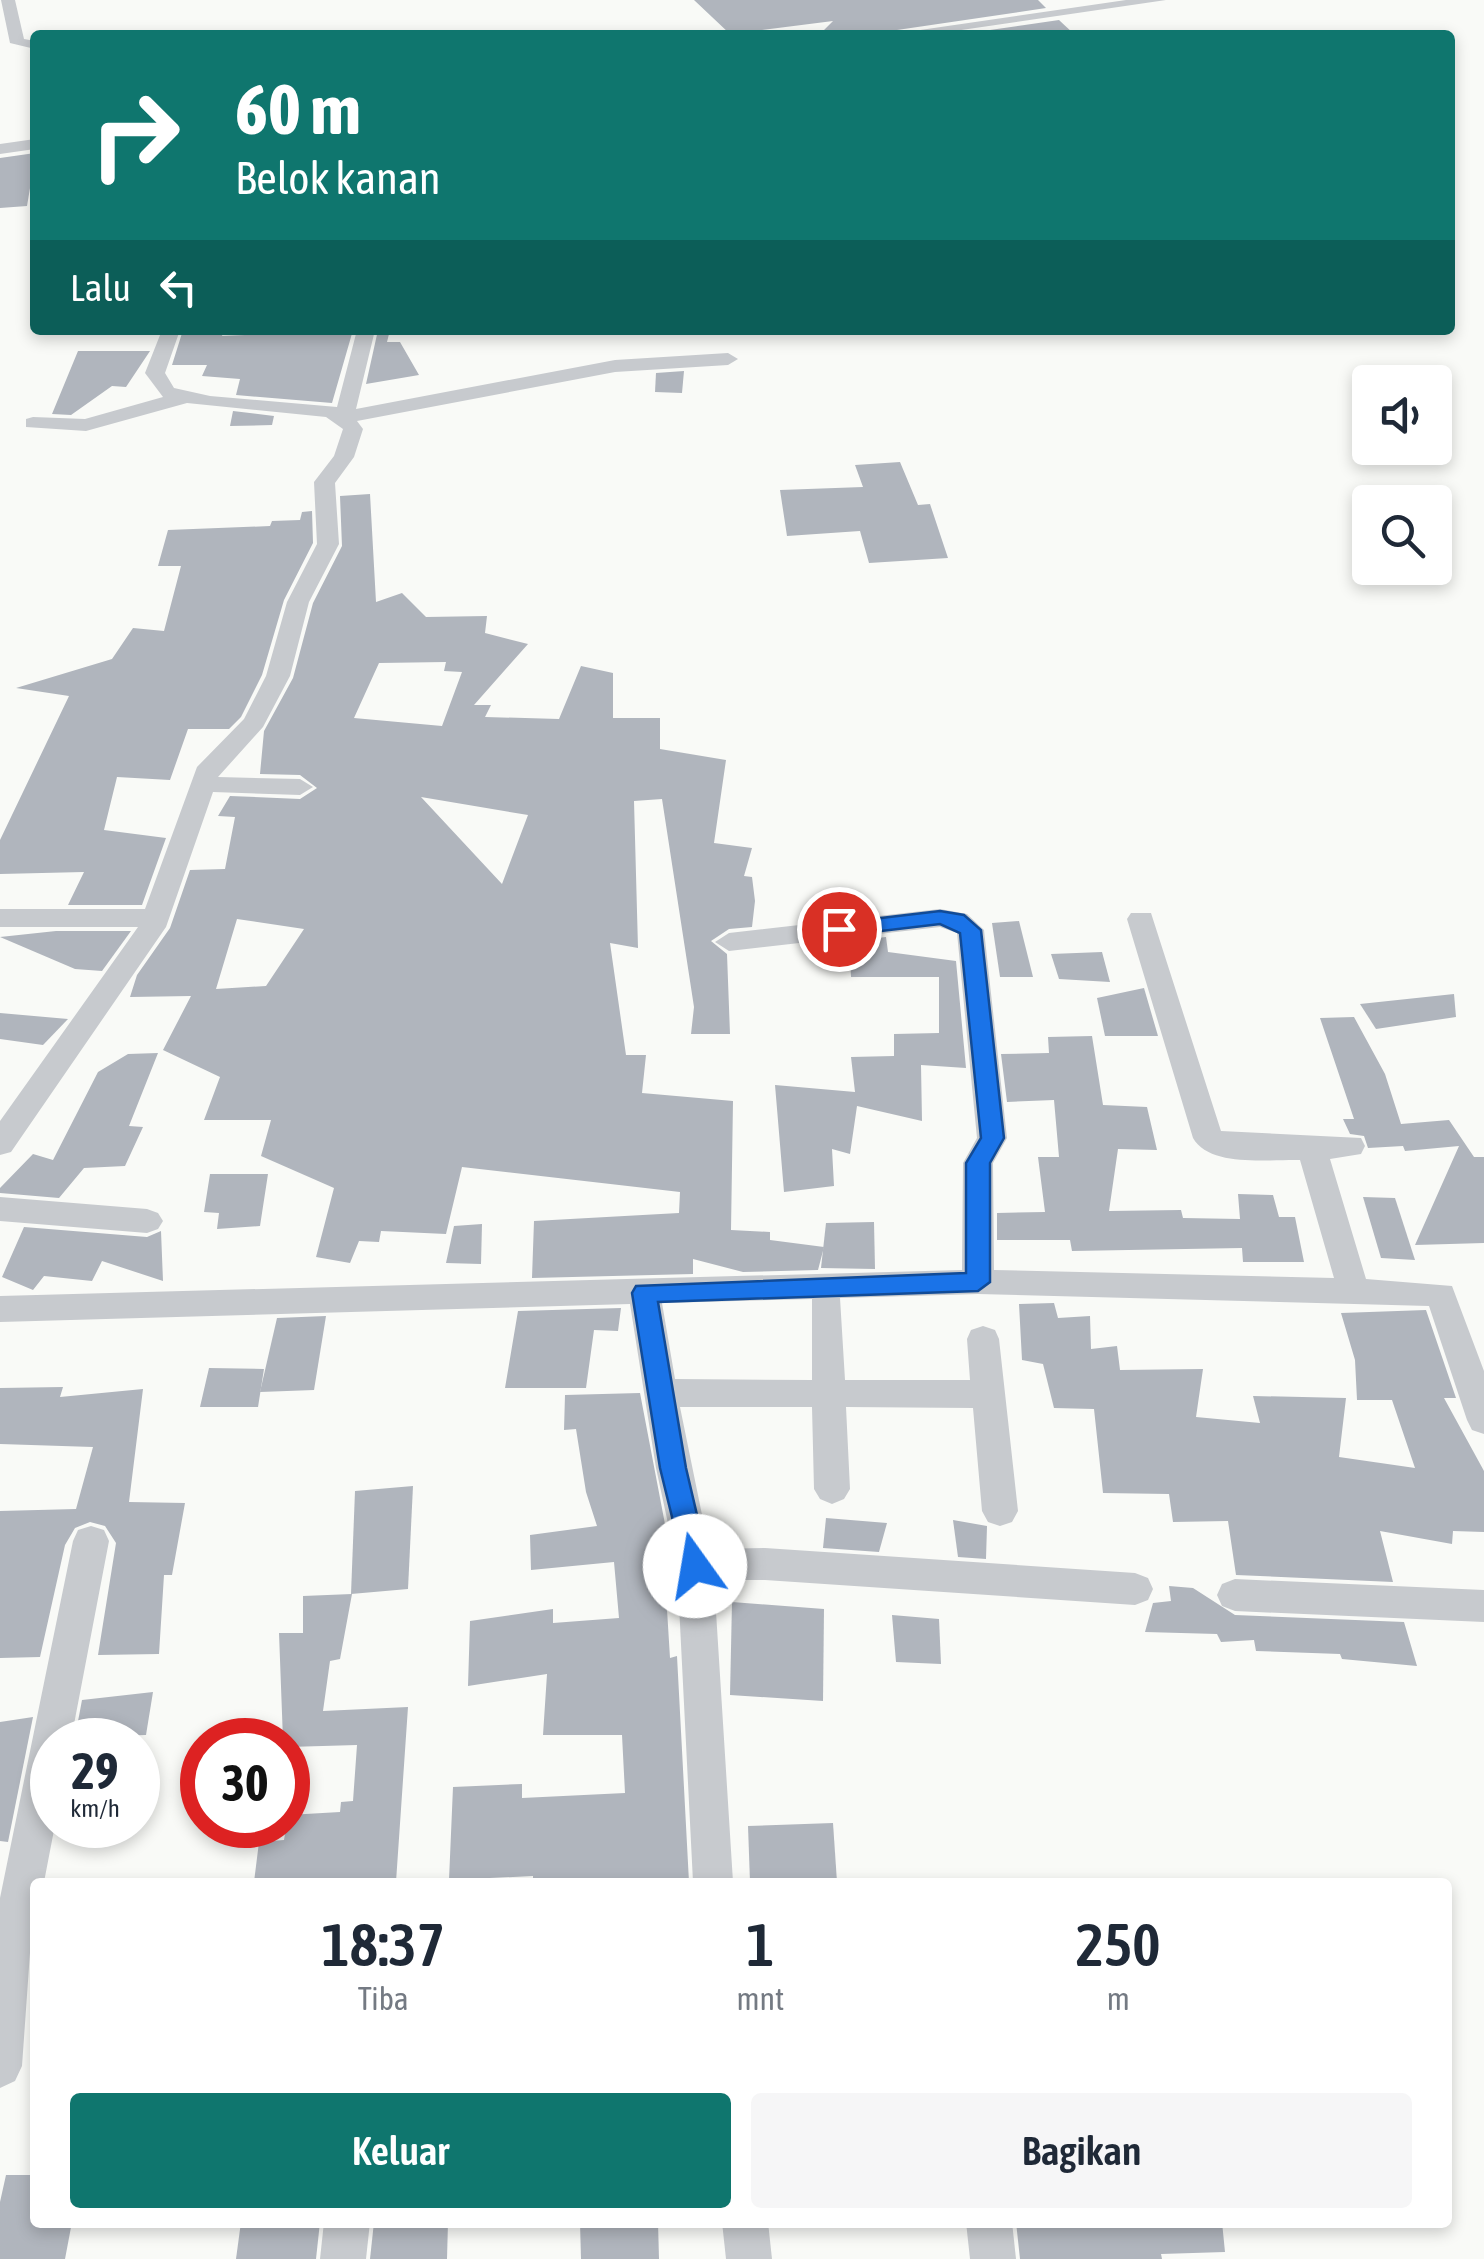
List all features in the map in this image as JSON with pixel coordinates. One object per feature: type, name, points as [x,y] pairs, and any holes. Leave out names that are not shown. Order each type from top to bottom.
[{"type":"street","points":[[8,0],[17,43],[30,44]]},
{"type":"street","points":[[931,30],[1159,0]]},
{"type":"street","points":[[0,149],[30,145]]},
{"type":"street","points":[[168,335],[155,374],[167,392],[181,398],[308,407],[344,416],[616,366],[728,359]]},
{"type":"street","points":[[0,1144],[129,964],[156,918],[210,767],[254,722],[278,676],[298,602],[328,544],[322,494],[353,429],[344,416],[365,335]]},
{"type":"street","points":[[32,423],[86,424],[181,398]]},
{"type":"street","points":[[202,784],[300,787]]},
{"type":"street","points":[[0,918],[156,918]]},
{"type":"street","points":[[729,942],[940,918],[957,920],[970,930],[992,1138],[978,1163],[978,1282]]},
{"type":"street","points":[[1141,919],[1208,1138],[1225,1146],[1350,1146]]},
{"type":"street","points":[[1312,1149],[1354,1293]]},
{"type":"street","points":[[0,1209],[148,1221]]},
{"type":"street","points":[[0,1308],[978,1282],[1441,1295],[1483,1412]]},
{"type":"street","points":[[644,1293],[659,1393],[695,1566],[714,1878]]},
{"type":"street","points":[[826,1304],[832,1489]]},
{"type":"street","points":[[983,1339],[1000,1511]]},
{"type":"street","points":[[659,1393],[988,1394]]},
{"type":"street","points":[[0,2068],[4,1981],[90,1541]]},
{"type":"street","points":[[695,1566],[765,1564],[1135,1589]]},
{"type":"street","points":[[1235,1595],[1484,1606]]},
{"type":"street","points":[[342,2259],[345,2228]]},
{"type":"street","points":[[746,2228],[749,2259]]},
{"type":"street","points":[[990,2228],[993,2259]]},
{"type":"building","points":[[694,0],[1038,0],[1046,8],[897,30],[824,30],[833,21],[762,30],[726,30]]},
{"type":"building","points":[[1059,20],[1070,30],[990,30]]},
{"type":"building","points":[[30,154],[27,206],[0,208],[0,158]]},
{"type":"building","points":[[181,335],[352,335],[332,403],[236,395],[240,379],[202,376],[207,365],[172,365]]},
{"type":"building","points":[[377,335],[389,335],[387,342],[400,342],[419,375],[366,384]]},
{"type":"building","points":[[78,351],[150,351],[126,387],[112,386],[71,415],[52,414]]},
{"type":"building","points":[[684,371],[682,393],[655,392],[656,373]]},
{"type":"building","points":[[233,411],[274,416],[272,425],[230,426]]},
{"type":"building","points":[[900,462],[918,505],[930,504],[948,558],[869,563],[860,531],[787,536],[780,490],[863,487],[855,465]]},
{"type":"building","points":[[370,494],[376,602],[402,593],[426,617],[487,616],[485,633],[528,644],[474,705],[491,705],[485,717],[559,719],[581,666],[613,673],[613,718],[660,718],[660,749],[726,760],[714,843],[752,848],[744,876],[752,877],[755,901],[752,927],[729,929],[711,941],[727,954],[730,1034],[691,1034],[694,1007],[662,799],[634,801],[638,948],[610,943],[626,1055],[646,1055],[642,1093],[733,1101],[731,1230],[770,1232],[770,1240],[824,1247],[818,1270],[743,1272],[693,1259],[693,1274],[532,1278],[534,1221],[679,1213],[680,1192],[462,1167],[446,1234],[381,1231],[379,1242],[359,1241],[350,1263],[316,1257],[334,1188],[261,1156],[271,1120],[204,1120],[220,1077],[163,1050],[191,996],[130,997],[137,975],[170,928],[190,870],[225,869],[235,817],[218,816],[230,796],[300,799],[317,788],[300,775],[260,774],[264,731],[293,678],[313,603],[342,546],[340,496]],"holes":[[[446,662],[444,671],[462,672],[442,726],[354,718],[379,663]],[[421,797],[528,815],[502,884]],[[237,919],[304,929],[266,986],[216,989]]]},
{"type":"building","points":[[312,511],[313,543],[284,600],[262,675],[241,717],[229,729],[188,729],[170,780],[117,777],[104,830],[166,838],[142,905],[68,905],[84,872],[0,874],[0,840],[69,696],[16,688],[112,659],[133,628],[164,631],[181,566],[158,566],[168,530],[270,526],[272,521],[300,520],[302,512]]},
{"type":"building","points":[[1019,921],[1033,977],[1000,977],[992,923]]},
{"type":"building","points":[[56,931],[131,931],[102,971],[75,969],[0,937]]},
{"type":"building","points":[[886,937],[888,952],[956,961],[966,1068],[921,1065],[922,1121],[857,1106],[850,1154],[832,1149],[834,1186],[784,1192],[775,1085],[855,1092],[851,1057],[894,1056],[894,1034],[939,1033],[939,977],[851,977],[849,941]]},
{"type":"building","points":[[1102,952],[1110,982],[1059,979],[1051,954]]},
{"type":"building","points":[[1144,988],[1158,1036],[1105,1036],[1097,998]]},
{"type":"building","points":[[1454,994],[1456,1017],[1376,1029],[1360,1004]]},
{"type":"building","points":[[0,1013],[68,1019],[43,1045],[0,1039]]},
{"type":"building","points":[[1354,1017],[1385,1074],[1401,1124],[1449,1120],[1474,1157],[1484,1157],[1484,1243],[1415,1245],[1459,1146],[1405,1151],[1403,1146],[1368,1148],[1364,1136],[1350,1134],[1343,1119],[1354,1119],[1320,1018]]},
{"type":"building","points":[[1092,1036],[1103,1105],[1147,1107],[1157,1150],[1118,1149],[1109,1211],[1181,1210],[1183,1218],[1240,1219],[1238,1194],[1273,1195],[1279,1217],[1295,1217],[1304,1262],[1243,1262],[1242,1248],[1072,1251],[1070,1240],[997,1240],[997,1213],[1045,1212],[1038,1157],[1059,1157],[1054,1100],[1007,1102],[1001,1054],[1049,1053],[1048,1037]]},
{"type":"building","points":[[158,1053],[129,1126],[143,1127],[125,1166],[84,1168],[59,1198],[0,1193],[0,1188],[33,1154],[53,1160],[98,1072],[128,1054]]},
{"type":"building","points":[[210,1174],[268,1174],[260,1226],[217,1229],[219,1213],[204,1212]]},
{"type":"building","points":[[1363,1197],[1395,1198],[1415,1260],[1381,1258]]},
{"type":"building","points":[[874,1222],[875,1269],[821,1268],[826,1223]]},
{"type":"building","points":[[482,1224],[481,1264],[446,1263],[454,1226]]},
{"type":"building","points":[[24,1227],[147,1237],[161,1231],[163,1281],[102,1261],[92,1281],[44,1276],[33,1290],[2,1277]]},
{"type":"building","points":[[1054,1303],[1058,1318],[1090,1316],[1091,1349],[1117,1346],[1120,1370],[1203,1369],[1196,1417],[1260,1423],[1253,1396],[1346,1398],[1339,1457],[1415,1468],[1392,1400],[1357,1400],[1355,1360],[1341,1313],[1426,1310],[1456,1398],[1444,1398],[1484,1471],[1484,1532],[1453,1531],[1452,1544],[1380,1531],[1393,1582],[1236,1575],[1228,1521],[1173,1522],[1169,1494],[1103,1493],[1094,1409],[1054,1408],[1043,1364],[1022,1360],[1019,1304]]},
{"type":"building","points":[[621,1308],[618,1331],[594,1330],[586,1388],[505,1388],[518,1311]]},
{"type":"building","points":[[326,1316],[314,1390],[260,1392],[277,1318]]},
{"type":"building","points":[[209,1368],[264,1369],[258,1407],[200,1407]]},
{"type":"building","points":[[63,1387],[60,1397],[143,1389],[129,1502],[185,1503],[172,1575],[164,1575],[159,1654],[98,1655],[116,1543],[105,1526],[90,1522],[75,1528],[65,1545],[40,1657],[0,1658],[0,1511],[76,1509],[93,1447],[0,1444],[0,1388]]},
{"type":"building","points":[[640,1393],[673,1566],[674,1577],[665,1577],[670,1658],[677,1656],[689,1878],[449,1878],[453,1787],[522,1784],[522,1798],[625,1793],[622,1735],[543,1735],[547,1674],[468,1686],[470,1621],[553,1609],[553,1623],[619,1618],[614,1562],[531,1570],[530,1535],[597,1526],[586,1492],[576,1429],[564,1430],[565,1395]]},
{"type":"building","points":[[413,1486],[408,1589],[351,1594],[355,1491]]},
{"type":"building","points":[[826,1518],[887,1523],[879,1552],[823,1548]]},
{"type":"building","points":[[953,1520],[987,1526],[986,1559],[958,1557]]},
{"type":"building","points":[[1169,1586],[1193,1588],[1235,1615],[1404,1622],[1417,1666],[1342,1659],[1340,1654],[1256,1651],[1254,1640],[1221,1642],[1217,1634],[1145,1632],[1153,1603],[1171,1601]]},
{"type":"building","points":[[352,1594],[340,1659],[330,1661],[323,1711],[408,1707],[396,1878],[254,1878],[258,1848],[310,1848],[310,1814],[340,1812],[341,1802],[353,1801],[357,1745],[310,1746],[310,1718],[282,1718],[279,1633],[303,1633],[303,1596]]},
{"type":"building","points":[[732,1602],[824,1609],[823,1701],[730,1695]]},
{"type":"building","points":[[892,1615],[939,1619],[941,1664],[896,1662]]},
{"type":"building","points":[[153,1692],[149,1718],[79,1718],[82,1700]]},
{"type":"building","points":[[33,1717],[8,1842],[0,1841],[0,1722]]},
{"type":"building","points":[[833,1823],[837,1878],[750,1878],[748,1826]]},
{"type":"building","points":[[6,2175],[30,2175],[30,2228],[71,2228],[65,2259],[0,2259],[0,2202]]},
{"type":"building","points":[[240,2228],[319,2228],[316,2259],[236,2259]]},
{"type":"building","points":[[373,2228],[448,2228],[447,2259],[370,2259]]},
{"type":"building","points":[[580,2228],[658,2228],[659,2259],[581,2259]]},
{"type":"building","points":[[1017,2228],[1223,2228],[1225,2252],[1161,2254],[1162,2259],[1020,2259]]},
{"type":"route","points":[[695,1566],[673,1468],[644,1293],[978,1282],[978,1163],[992,1138],[970,930],[957,920],[940,918],[839,929]]}]
